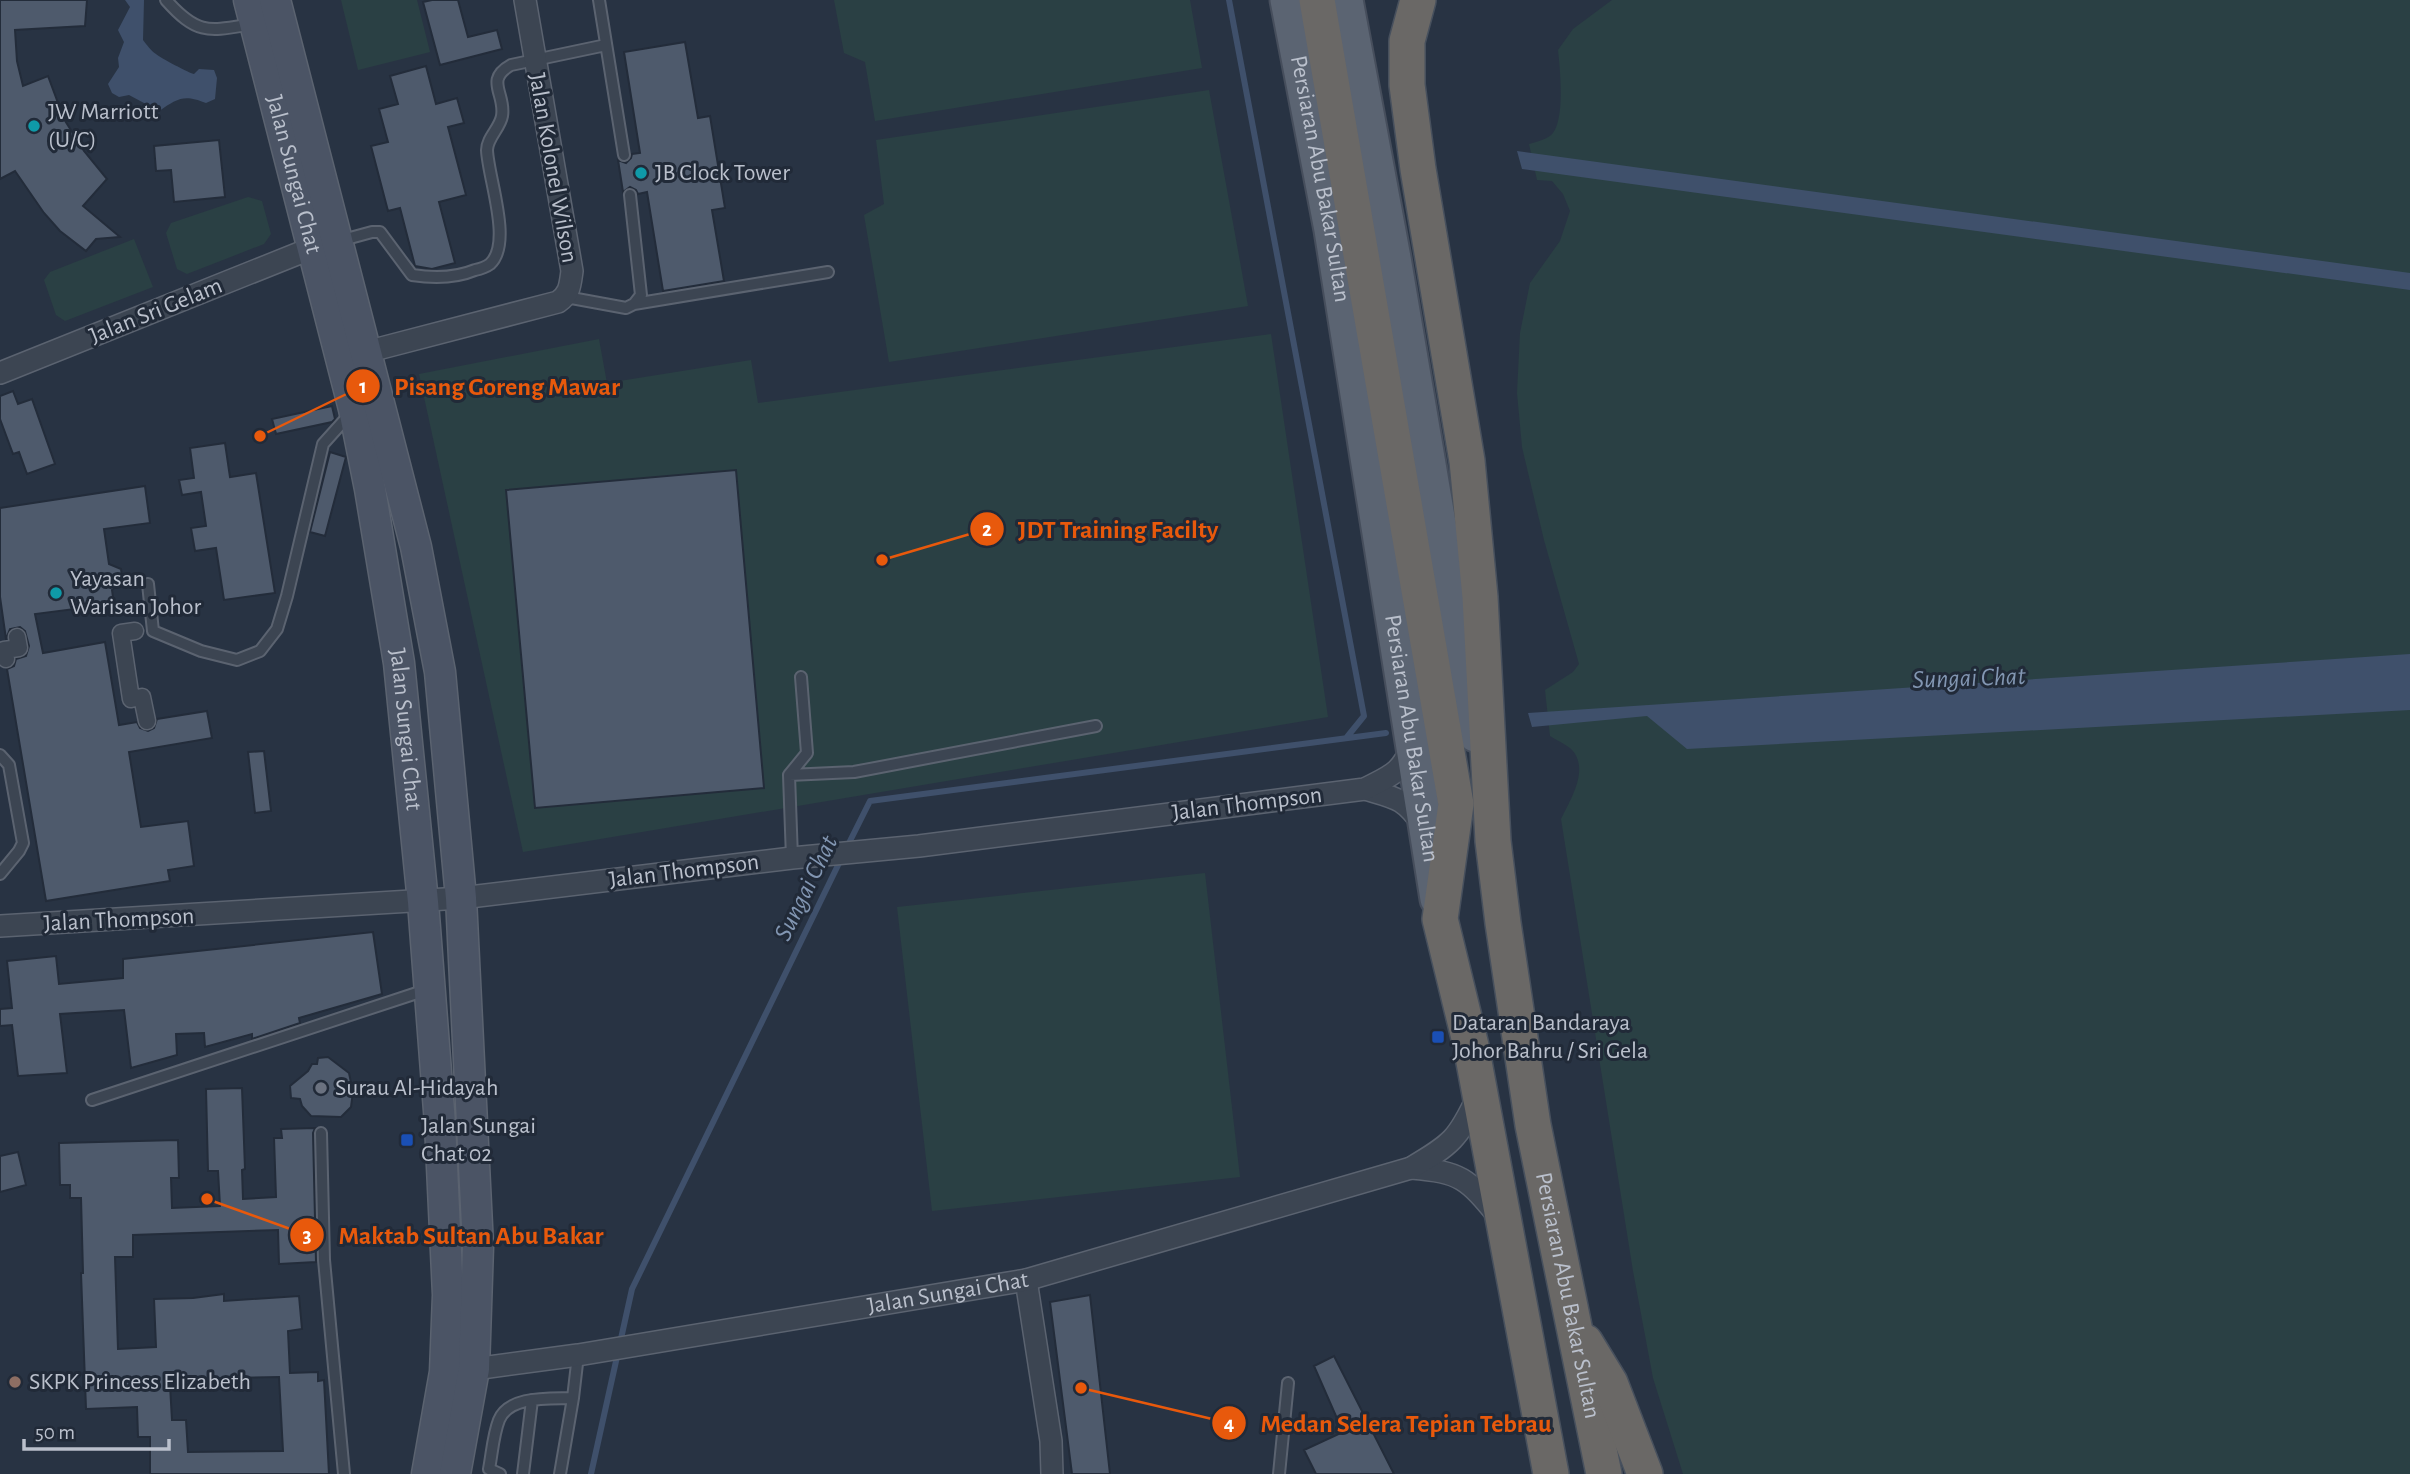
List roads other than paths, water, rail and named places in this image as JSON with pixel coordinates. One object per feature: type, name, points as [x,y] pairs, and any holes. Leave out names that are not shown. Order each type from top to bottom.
[{"type":"highway","points":[[1317,0],[1456,804],[1440,919]]},
{"type":"highway","points":[[1418,0],[1407,41],[1407,85],[1418,169],[1468,461],[1480,597],[1493,841]]},
{"type":"highway","name":"Persiaran Abu Bakar Sultan","points":[[1493,841],[1533,1125],[1604,1474]]},
{"type":"highway","name":"Persiaran Abu Bakar Sultan","points":[[1440,919],[1480,1093],[1551,1474]]},
{"type":"highway","points":[[1573,1321],[1610,1383],[1645,1474]]},
{"type":"main road","name":"Jalan Sungai Chat","points":[[275,0],[325,245],[399,663],[423,902],[440,1124],[448,1295],[445,1372],[427,1474]]},
{"type":"main road","points":[[1268,0],[1331,230]]},
{"type":"main road","name":"Persiaran Abu Bakar Sultan","points":[[1287,0],[1331,230],[1440,919]]},
{"type":"main road","name":"Persiaran Abu Bakar Sultan","points":[[1346,0],[1396,272],[1493,841]]},
{"type":"main road","name":"Jalan Sungai Chat","points":[[252,12],[325,245],[366,352],[416,547],[440,672],[461,898],[478,1246],[474,1369],[455,1474]]},
{"type":"street","name":"Jalan Kolonel Wilson","points":[[366,352],[558,302],[566,297],[570,289],[572,271],[525,0]]},
{"type":"street","name":"Jalan Sri Gelam","points":[[2,367],[325,245]]},
{"type":"street","points":[[135,631],[121,633],[131,699],[142,697],[147,721]]},
{"type":"street","points":[[4,666],[4,650],[19,649],[17,637]]},
{"type":"street","name":"Jalan Thompson","points":[[0,926],[423,902],[799,857],[919,846],[1365,789],[1396,773],[1414,743]]},
{"type":"street","name":"Jalan Thompson","points":[[1365,789],[1401,800],[1412,809],[1427,831]]},
{"type":"street","name":"Jalan Sungai Chat","points":[[474,1369],[578,1355],[1026,1280],[1411,1168],[1451,1143],[1464,1125],[1480,1093]]},
{"type":"street","name":"Jalan Sungai Chat","points":[[1411,1168],[1454,1174],[1477,1189],[1505,1225]]},
{"type":"street","points":[[1026,1280],[1051,1441],[1052,1474]]},
{"type":"lane","points":[[166,0],[183,19],[209,31],[252,12]]},
{"type":"lane","points":[[599,0],[624,155]]},
{"type":"lane","points":[[325,245],[380,232],[412,275],[429,277],[468,273],[489,265],[497,254],[500,238],[487,147],[502,116],[496,81],[503,69],[512,65],[606,45]]},
{"type":"lane","points":[[630,195],[641,295],[634,304]]},
{"type":"lane","points":[[566,297],[626,308],[634,304],[828,272]]},
{"type":"lane","points":[[148,584],[153,631],[201,651],[237,660],[260,651],[277,629],[323,444],[354,409]]},
{"type":"lane","points":[[799,857],[788,799],[789,775],[807,753],[801,677]]},
{"type":"lane","points":[[789,775],[854,772],[1096,726]]},
{"type":"lane","points":[[0,755],[9,765],[23,843],[0,874]]},
{"type":"lane","points":[[92,1100],[429,989]]},
{"type":"lane","points":[[321,1133],[324,1261],[344,1474]]},
{"type":"lane","points":[[560,1474],[578,1355]]},
{"type":"lane","points":[[1279,1474],[1288,1383]]},
{"type":"lane","points":[[493,1472],[499,1420],[506,1409],[531,1400],[573,1398]]},
{"type":"lane","points":[[523,1474],[531,1400]]},
{"type":"water","points":[[125,0],[144,0],[143,40],[154,53],[194,74],[199,69],[214,70],[217,78],[215,99],[206,103],[181,99],[159,111],[129,95],[119,97],[112,93],[108,84],[119,67],[118,58],[124,42],[118,30],[130,7]]},
{"type":"water","points":[[1517,151],[2410,273],[2410,290],[1522,169]]},
{"type":"water","points":[[2410,654],[2410,710],[1687,749],[1647,716],[1532,727],[1528,713]]},
{"type":"waterway","points":[[1229,0],[1364,716],[1347,737]]},
{"type":"waterway","name":"Sungai Chat","points":[[847,847],[870,801],[1386,733]]},
{"type":"waterway","name":"Sungai Chat","points":[[591,1474],[632,1289],[842,857]]},
{"type":"place","name":"JW Marriott (U/C)","points":[[34,126]]},
{"type":"place","name":"JB Clock Tower","points":[[641,173]]},
{"type":"place","name":"Pisang Goreng Mawar","points":[[260,436]]},
{"type":"place","name":"JDT Training Facilty","points":[[882,560]]},
{"type":"place","name":"Yayasan Warisan Johor","points":[[56,593]]},
{"type":"place","name":"Dataran Bandaraya Johor Bahru / Sri Gela","points":[[1438,1037]]},
{"type":"place","name":"Surau Al-Hidayah","points":[[321,1088]]},
{"type":"place","name":"Jalan Sungai Chat 02","points":[[407,1140]]},
{"type":"place","name":"Maktab Sultan Abu Bakar","points":[[207,1199]]},
{"type":"place","name":"SKPK Princess Elizabeth","points":[[15,1382]]},
{"type":"place","name":"Medan Selera Tepian Tebrau","points":[[1081,1388]]}]
